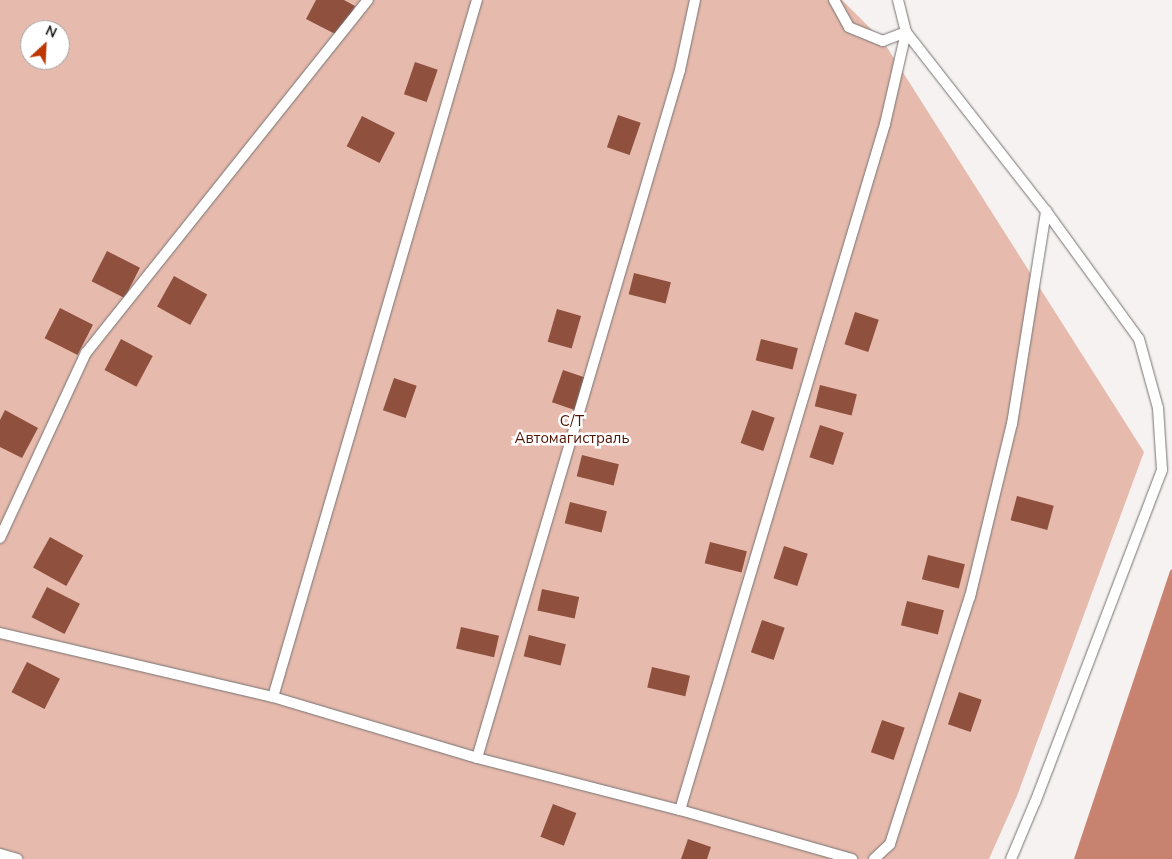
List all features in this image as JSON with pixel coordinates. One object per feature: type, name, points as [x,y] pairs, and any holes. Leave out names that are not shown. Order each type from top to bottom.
[{"type":"lane","points":[[0,538],[86,353],[368,0]]},
{"type":"lane","points":[[273,698],[477,0]]},
{"type":"lane","points":[[477,758],[680,70],[695,0]]},
{"type":"lane","points":[[834,0],[849,27],[882,41],[906,32]]},
{"type":"lane","points":[[898,0],[906,32],[1046,211],[1139,339],[1158,408],[1162,470],[1036,802],[1011,859]]},
{"type":"lane","points":[[680,810],[885,124],[906,32]]},
{"type":"lane","points":[[874,859],[890,844],[970,597],[1012,424],[1046,211]]},
{"type":"lane","points":[[0,633],[273,698],[477,758],[680,810],[852,859]]},
{"type":"lane","points":[[0,854],[18,859]]},
{"type":"green space","name":"С/Т Автомагистраль","points":[[0,0],[842,0],[883,41],[1144,452],[1017,796],[989,859],[0,859]]},
{"type":"shaded area","points":[[1172,569],[1172,859],[1074,859],[1170,571]]},
{"type":"building","points":[[316,0],[344,0],[355,6],[339,36],[306,19]]},
{"type":"building","points":[[415,62],[438,70],[427,102],[404,94]]},
{"type":"building","points":[[618,115],[641,123],[630,155],[607,147]]},
{"type":"building","points":[[362,116],[395,133],[380,163],[347,146]]},
{"type":"building","points":[[107,251],[140,268],[125,298],[92,281]]},
{"type":"building","points":[[634,273],[671,282],[666,304],[629,294]]},
{"type":"building","points":[[174,276],[207,294],[190,325],[157,307]]},
{"type":"building","points":[[60,308],[93,325],[78,355],[45,338]]},
{"type":"building","points":[[557,309],[581,316],[572,349],[548,342]]},
{"type":"building","points":[[855,312],[879,320],[868,352],[844,344]]},
{"type":"building","points":[[121,339],[153,356],[136,387],[105,370]]},
{"type":"building","points":[[761,339],[798,348],[793,370],[756,360]]},
{"type":"building","points":[[563,370],[586,378],[575,410],[552,402]]},
{"type":"building","points":[[394,378],[417,386],[406,418],[383,410]]},
{"type":"building","points":[[820,385],[857,394],[852,416],[815,406]]},
{"type":"building","points":[[5,410],[38,428],[22,458],[0,447],[0,420]]},
{"type":"building","points":[[752,410],[775,418],[763,451],[741,443]]},
{"type":"building","points":[[820,425],[844,433],[833,465],[809,457]]},
{"type":"building","points":[[582,455],[619,464],[614,486],[577,476]]},
{"type":"building","points":[[1017,496],[1054,506],[1047,530],[1011,520]]},
{"type":"building","points":[[570,502],[607,511],[602,533],[565,523]]},
{"type":"building","points":[[50,537],[83,555],[66,586],[33,568]]},
{"type":"building","points":[[710,542],[747,551],[742,573],[705,563]]},
{"type":"building","points":[[784,546],[808,554],[797,586],[773,578]]},
{"type":"building","points":[[928,555],[965,564],[959,588],[922,579]]},
{"type":"building","points":[[47,587],[80,604],[65,634],[32,617]]},
{"type":"building","points":[[542,589],[579,597],[575,618],[537,611]]},
{"type":"building","points":[[907,601],[944,610],[938,634],[901,625]]},
{"type":"building","points":[[762,620],[785,628],[774,660],[751,652]]},
{"type":"building","points":[[461,627],[499,636],[494,657],[456,648]]},
{"type":"building","points":[[529,635],[566,644],[561,666],[524,656]]},
{"type":"building","points":[[27,662],[60,679],[45,709],[12,692]]},
{"type":"building","points":[[652,667],[690,676],[685,696],[647,687]]},
{"type":"building","points":[[959,692],[982,700],[971,732],[948,724]]},
{"type":"building","points":[[882,720],[905,728],[894,760],[871,752]]},
{"type":"building","points":[[553,804],[576,813],[564,846],[540,837]]},
{"type":"building","points":[[688,839],[711,847],[707,859],[681,859]]}]
